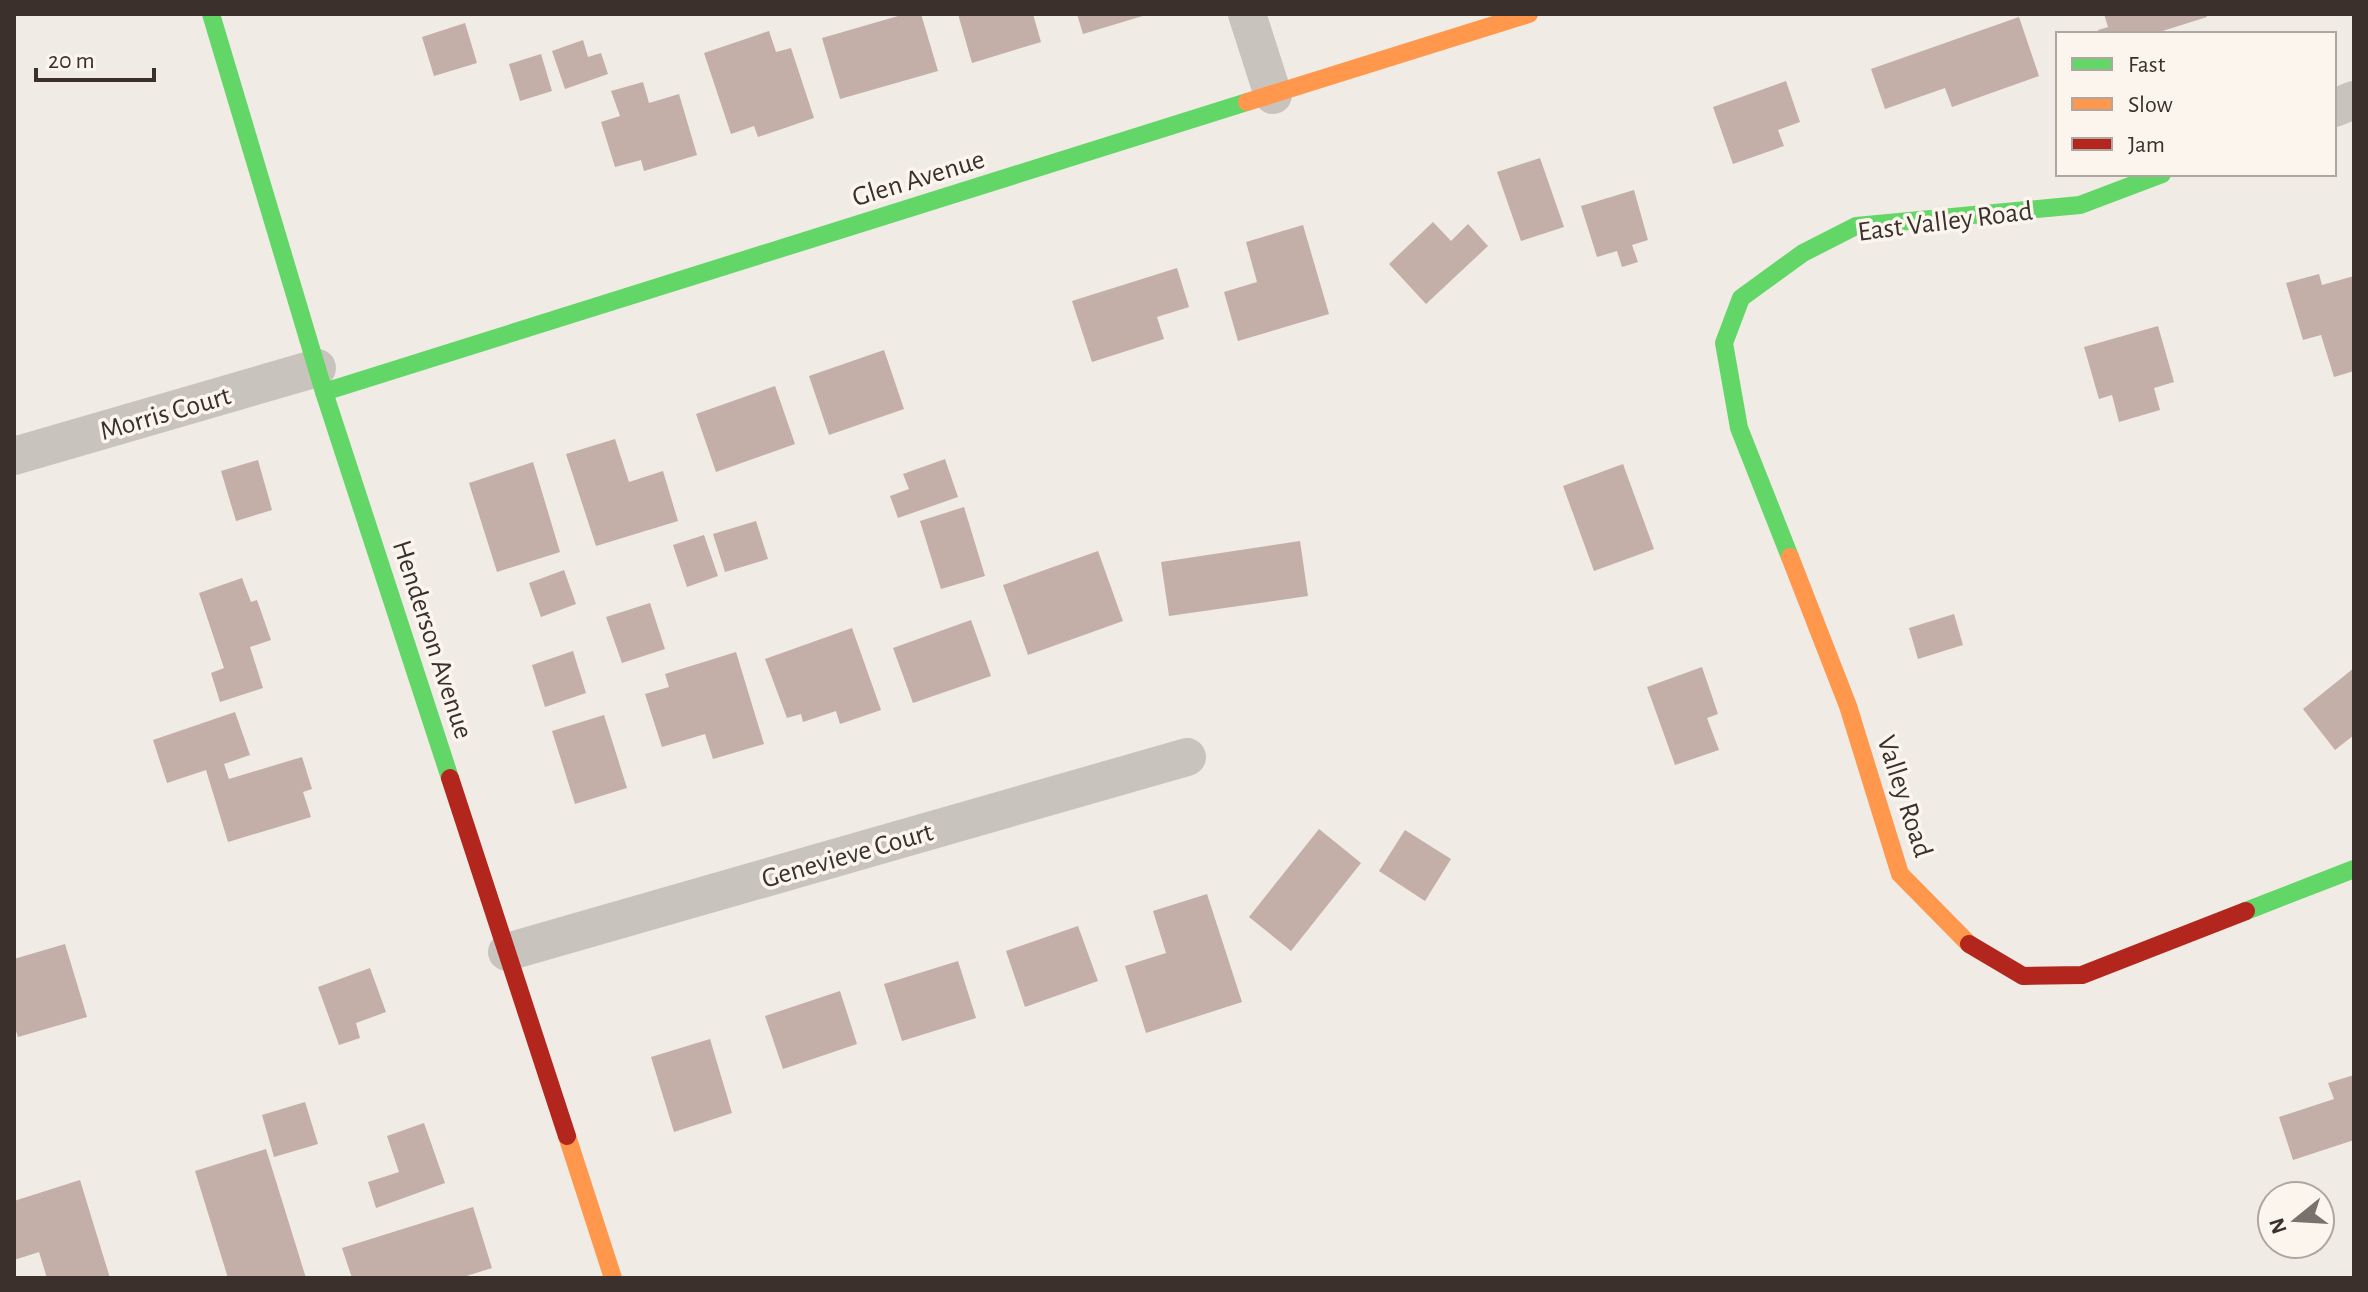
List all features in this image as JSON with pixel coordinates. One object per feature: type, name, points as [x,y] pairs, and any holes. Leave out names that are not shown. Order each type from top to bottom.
[{"type":"street","name":"Henderson Avenue","points":[[211,14],[320,380],[613,1278]]},
{"type":"street","points":[[1247,14],[1273,95]]},
{"type":"street","name":"Glen Avenue","points":[[320,380],[1273,95],[1529,14]]},
{"type":"street","name":"East Valley Road","points":[[1741,298],[1803,253],[1856,226],[2080,205],[2157,176]]},
{"type":"street","name":"Valley Road","points":[[1741,298],[1724,343],[1739,428],[1848,706],[1900,874],[1974,949],[2023,976],[2082,975],[2354,869]]},
{"type":"street","name":"Morris Court","points":[[14,456],[320,380]]},
{"type":"street","name":"Genevieve Court","points":[[507,952],[1187,757]]},
{"type":"building","points":[[905,14],[921,14],[938,71],[840,99],[822,38]]},
{"type":"building","points":[[958,14],[1033,14],[1041,42],[972,63]]},
{"type":"building","points":[[1077,14],[1146,14],[1146,15],[1083,34]]},
{"type":"building","points":[[2104,14],[2206,14],[2207,17],[2159,32],[2098,32],[2108,27]]},
{"type":"building","points":[[2019,17],[2039,76],[1952,107],[1945,88],[1885,109],[1871,69]]},
{"type":"building","points":[[465,23],[477,63],[434,76],[422,37]]},
{"type":"building","points":[[769,31],[776,52],[791,48],[814,118],[758,137],[754,126],[731,134],[704,53]]},
{"type":"building","points":[[583,40],[588,57],[601,53],[608,74],[565,89],[552,51]]},
{"type":"building","points":[[541,54],[552,91],[520,101],[509,64]]},
{"type":"building","points":[[1786,81],[1800,122],[1778,130],[1784,146],[1733,164],[1713,107]]},
{"type":"building","points":[[643,82],[649,103],[679,94],[697,155],[644,171],[641,160],[615,167],[601,122],[620,116],[611,91]]},
{"type":"building","points":[[1540,158],[1564,227],[1521,241],[1497,172]]},
{"type":"building","points":[[1634,190],[1648,240],[1632,245],[1638,262],[1622,267],[1617,251],[1597,257],[1581,206]]},
{"type":"building","points":[[1433,222],[1451,241],[1468,224],[1488,246],[1426,304],[1389,264]]},
{"type":"building","points":[[1303,225],[1329,314],[1238,341],[1224,292],[1257,282],[1246,242]]},
{"type":"building","points":[[1177,268],[1189,307],[1157,317],[1164,339],[1092,362],[1072,301]]},
{"type":"building","points":[[2319,274],[2322,285],[2354,276],[2354,371],[2334,377],[2321,335],[2303,340],[2286,283]]},
{"type":"building","points":[[2158,326],[2174,382],[2154,388],[2160,410],[2119,422],[2112,395],[2099,399],[2084,347]]},
{"type":"building","points":[[884,350],[904,409],[829,435],[809,376]]},
{"type":"building","points":[[775,386],[795,444],[716,472],[696,414]]},
{"type":"building","points":[[615,439],[629,482],[663,471],[678,521],[596,546],[566,454]]},
{"type":"building","points":[[945,459],[958,497],[898,518],[890,496],[909,489],[903,474]]},
{"type":"building","points":[[258,460],[272,510],[236,521],[221,471]]},
{"type":"building","points":[[533,462],[560,552],[497,572],[469,483]]},
{"type":"building","points":[[1623,464],[1654,549],[1594,571],[1563,486]]},
{"type":"building","points":[[964,507],[985,576],[941,589],[920,521]]},
{"type":"building","points":[[756,521],[768,559],[725,572],[713,534]]},
{"type":"building","points":[[704,535],[718,576],[687,587],[673,545]]},
{"type":"building","points":[[1300,541],[1308,596],[1169,616],[1161,562]]},
{"type":"building","points":[[1098,551],[1123,621],[1028,655],[1003,585]]},
{"type":"building","points":[[564,570],[576,604],[541,617],[529,583]]},
{"type":"building","points":[[242,578],[251,602],[257,600],[271,640],[250,647],[263,688],[220,702],[211,673],[224,668],[199,593]]},
{"type":"building","points":[[650,603],[665,649],[622,663],[606,617]]},
{"type":"building","points":[[1954,614],[1963,645],[1918,659],[1909,628]]},
{"type":"building","points":[[971,620],[991,676],[913,703],[893,648]]},
{"type":"building","points":[[852,628],[881,710],[840,724],[836,711],[803,722],[801,714],[787,718],[765,659]]},
{"type":"building","points":[[573,651],[586,693],[545,707],[532,665]]},
{"type":"building","points":[[736,652],[764,744],[713,759],[705,734],[662,747],[645,694],[669,687],[665,674]]},
{"type":"building","points":[[1702,667],[1718,714],[1707,718],[1719,750],[1675,765],[1647,687]]},
{"type":"building","points":[[2354,668],[2354,735],[2335,750],[2303,709]]},
{"type":"building","points":[[235,712],[250,755],[224,764],[229,779],[302,757],[312,789],[303,792],[311,817],[228,842],[206,770],[167,783],[153,740]]},
{"type":"building","points":[[604,715],[627,788],[575,804],[552,731]]},
{"type":"building","points":[[1319,829],[1361,863],[1291,951],[1249,917]]},
{"type":"building","points":[[1405,830],[1451,859],[1425,901],[1379,871]]},
{"type":"building","points":[[1207,894],[1242,1002],[1146,1033],[1125,966],[1166,953],[1153,911]]},
{"type":"building","points":[[1078,926],[1098,981],[1025,1007],[1006,951]]},
{"type":"building","points":[[65,944],[87,1017],[18,1037],[14,1025],[14,959]]},
{"type":"building","points":[[958,961],[976,1018],[902,1041],[884,984]]},
{"type":"building","points":[[370,968],[386,1012],[356,1023],[360,1038],[339,1045],[318,987]]},
{"type":"building","points":[[840,991],[857,1044],[783,1069],[765,1016]]},
{"type":"building","points":[[710,1039],[732,1113],[674,1132],[651,1057]]},
{"type":"building","points":[[2354,1075],[2354,1140],[2293,1160],[2279,1117],[2334,1099],[2328,1083]]},
{"type":"building","points":[[305,1102],[318,1144],[274,1157],[262,1115]]},
{"type":"building","points":[[424,1123],[445,1183],[376,1208],[368,1182],[399,1172],[387,1136]]},
{"type":"building","points":[[266,1149],[306,1278],[228,1278],[195,1171]]},
{"type":"building","points":[[80,1180],[110,1278],[47,1278],[39,1252],[14,1260],[14,1201]]},
{"type":"building","points":[[473,1207],[492,1268],[460,1278],[352,1278],[342,1248]]},
{"type":"traffic: fast","points":[[211,14],[324,392],[450,778]]},
{"type":"traffic: fast","points":[[324,392],[1247,102]]},
{"type":"traffic: fast","points":[[1790,557],[1739,428],[1724,343],[1741,298],[1803,253],[1856,226],[2080,205],[2157,176]]},
{"type":"traffic: fast","points":[[2246,911],[2354,869]]},
{"type":"traffic: slow","points":[[1247,102],[1529,14]]},
{"type":"traffic: slow","points":[[1790,557],[1848,706],[1900,874],[1969,944]]},
{"type":"traffic: slow","points":[[567,1136],[613,1278]]},
{"type":"traffic: jam","points":[[450,778],[567,1136]]},
{"type":"traffic: jam","points":[[1969,944],[2023,976],[2082,975],[2246,911]]}]
